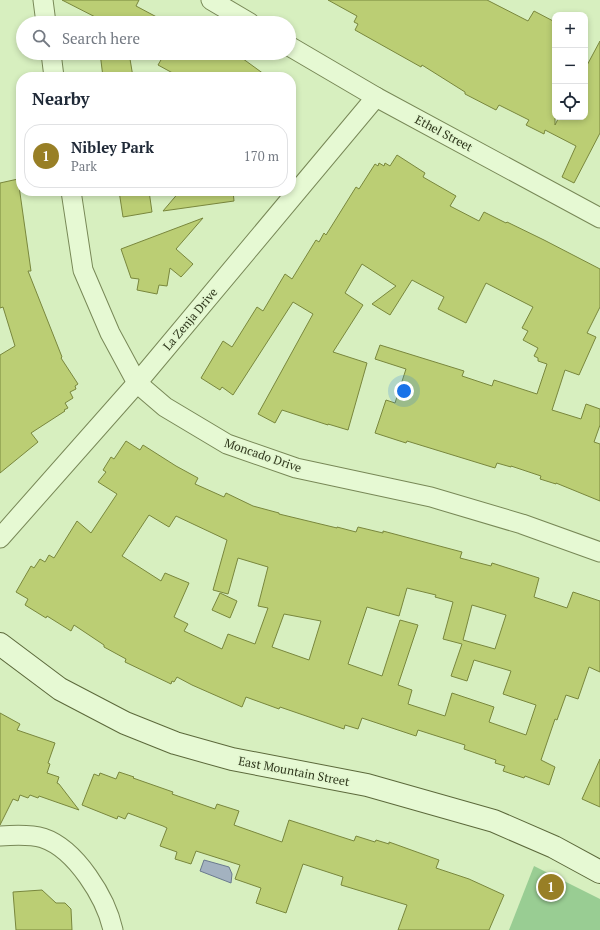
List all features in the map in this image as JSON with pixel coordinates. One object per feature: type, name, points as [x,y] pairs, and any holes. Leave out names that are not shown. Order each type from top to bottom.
[{"type":"street","points":[[42,0],[45,16]]},
{"type":"street","points":[[210,0],[238,16]]},
{"type":"street","name":"Ethel Street","points":[[296,50],[376,97],[600,218]]},
{"type":"street","points":[[51,60],[53,72]]},
{"type":"street","name":"La Zenja Drive","points":[[296,193],[376,97]]},
{"type":"street","name":"Moncado Drive","points":[[72,196],[83,270],[110,333],[137,384],[165,408],[227,444],[296,468],[431,497],[522,524],[600,552]]},
{"type":"street","name":"La Zenja Drive","points":[[0,538],[137,384],[294,196]]},
{"type":"street","name":"East Mountain Street","points":[[0,644],[60,688],[124,723],[176,743],[232,759],[367,785],[494,821],[554,847],[600,872]]},
{"type":"street","points":[[0,836],[19,835],[42,838],[60,846],[79,864],[88,877],[111,920],[113,930]]},
{"type":"green space","points":[[534,866],[600,899],[600,930],[509,930]]},
{"type":"water","points":[[204,860],[229,867],[232,874],[231,883],[200,871]]},
{"type":"building","points":[[62,0],[139,0],[136,6],[155,16],[93,16]]},
{"type":"building","points":[[328,0],[487,0],[528,21],[534,11],[552,20],[552,120],[555,120],[555,125],[558,120],[588,120],[588,63],[600,41],[600,133],[574,183],[562,177],[576,146],[545,130],[544,134],[526,125],[529,120],[499,105],[496,110],[465,94],[465,92],[422,65],[421,67],[355,30],[358,24],[354,22],[357,16]]},
{"type":"building","points":[[101,60],[130,60],[132,72],[102,72]]},
{"type":"building","points":[[161,60],[245,60],[261,72],[171,72],[158,65]]},
{"type":"building","points":[[397,155],[425,173],[423,177],[456,196],[450,206],[479,221],[484,212],[544,240],[600,269],[600,307],[587,333],[596,337],[579,375],[565,370],[552,410],[581,419],[586,404],[600,409],[600,425],[594,442],[600,444],[600,501],[556,483],[540,479],[541,476],[511,466],[497,463],[495,468],[407,441],[406,443],[375,433],[386,400],[395,403],[406,369],[375,359],[380,345],[464,371],[462,376],[492,386],[494,380],[537,394],[547,364],[538,361],[538,358],[534,356],[538,348],[523,340],[528,331],[522,328],[533,307],[486,283],[466,323],[438,309],[444,297],[412,280],[390,315],[372,304],[396,286],[362,264],[345,293],[363,305],[333,352],[367,363],[348,430],[282,410],[275,423],[258,414],[313,314],[293,302],[233,395],[222,387],[220,390],[201,378],[223,341],[232,347],[257,307],[263,311],[285,274],[292,279],[316,240],[319,242],[324,233],[326,235],[356,187],[359,189],[375,164],[378,166],[379,163],[384,166],[385,163],[390,166]]},
{"type":"building","points":[[16,179],[16,196],[20,196],[31,271],[28,271],[62,357],[61,358],[78,384],[75,386],[76,389],[70,392],[73,398],[65,403],[68,408],[31,433],[38,442],[0,473],[0,355],[15,346],[3,307],[0,308],[0,183]]},
{"type":"building","points":[[120,196],[150,196],[152,212],[123,217]]},
{"type":"building","points":[[176,196],[234,196],[234,201],[163,211]]},
{"type":"building","points":[[203,218],[176,249],[193,264],[181,277],[170,268],[167,286],[159,285],[157,294],[137,290],[139,279],[131,278],[121,249]]},
{"type":"building","points":[[126,441],[140,450],[143,445],[198,478],[195,484],[224,497],[226,493],[253,506],[337,528],[356,532],[358,527],[383,533],[383,531],[462,552],[460,558],[491,566],[492,563],[539,578],[534,597],[567,608],[573,592],[600,601],[600,672],[589,667],[578,699],[566,695],[557,720],[555,719],[541,760],[555,767],[549,785],[525,776],[524,778],[503,771],[505,766],[495,763],[496,760],[464,749],[465,745],[418,730],[416,736],[362,718],[358,729],[345,725],[344,729],[246,697],[242,707],[177,677],[171,684],[125,662],[126,659],[104,647],[104,645],[74,625],[71,631],[47,616],[46,618],[25,605],[28,599],[16,592],[31,566],[34,568],[40,559],[45,562],[49,555],[54,558],[77,521],[91,533],[117,494],[98,482],[106,472],[103,470],[111,457],[114,459]],"holes":[[[149,515],[169,527],[176,516],[227,540],[213,590],[228,594],[238,558],[268,567],[258,606],[268,608],[255,644],[228,634],[222,649],[184,631],[188,624],[174,617],[189,583],[165,573],[161,581],[122,556]],[[407,588],[436,595],[435,597],[453,602],[443,639],[462,644],[451,676],[467,681],[474,660],[511,671],[503,694],[536,705],[526,735],[489,722],[494,707],[452,693],[445,716],[408,704],[412,690],[398,685],[418,625],[400,620],[382,676],[348,664],[367,607],[399,616]],[[472,605],[506,615],[495,649],[463,640]],[[284,614],[321,621],[309,660],[272,647]]]},
{"type":"building","points":[[220,593],[237,601],[230,618],[212,610]]},
{"type":"building","points":[[0,713],[20,724],[17,730],[55,743],[48,763],[50,764],[47,773],[59,777],[57,783],[79,810],[39,796],[38,798],[30,795],[28,798],[20,795],[18,801],[13,799],[0,825]]},
{"type":"building","points":[[600,759],[600,807],[582,799]]},
{"type":"building","points":[[119,772],[173,792],[172,794],[215,809],[217,804],[239,811],[234,825],[282,842],[289,820],[354,841],[356,836],[375,842],[376,840],[389,844],[389,842],[439,860],[436,868],[469,879],[504,895],[489,930],[398,930],[407,905],[341,885],[343,877],[303,864],[286,913],[256,903],[261,888],[235,879],[240,865],[196,851],[191,864],[175,859],[177,852],[160,846],[167,828],[128,813],[125,819],[118,816],[117,819],[82,805],[94,774],[99,776],[100,773],[116,779]]},
{"type":"building","points":[[42,890],[56,903],[65,903],[71,909],[72,930],[16,930],[13,892]]},
{"type":"place","name":"Nibley Park","points":[[551,887]]}]
